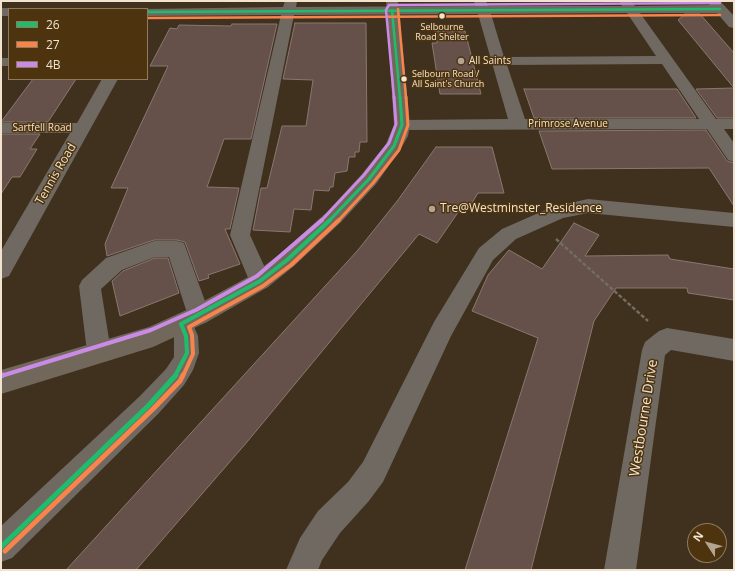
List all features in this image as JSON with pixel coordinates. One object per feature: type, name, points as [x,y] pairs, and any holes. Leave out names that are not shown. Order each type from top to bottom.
[{"type":"main road","points":[[1,382],[152,336],[190,319],[260,281],[287,260],[328,222],[364,184],[394,146],[402,125],[392,6]]},
{"type":"street","points":[[628,5],[734,156]]},
{"type":"street","points":[[150,10],[289,6],[717,5],[734,24]]},
{"type":"street","points":[[260,281],[240,235],[289,6]]},
{"type":"street","points":[[481,6],[518,124]]},
{"type":"street","points":[[499,61],[667,60]]},
{"type":"street","name":"Tennis Road","points":[[1,270],[109,80]]},
{"type":"street","name":"Primrose Avenue","points":[[402,125],[734,124]]},
{"type":"street","name":"Sartfell Road","points":[[1,128],[83,128]]},
{"type":"street","points":[[302,570],[311,549],[329,522],[358,492],[373,472],[442,329],[486,254],[509,234],[559,212],[588,206],[734,220]]},
{"type":"street","points":[[1,547],[148,405],[175,377],[184,362],[187,352],[186,336],[190,319],[177,250],[154,249],[114,264],[90,286],[99,352]]},
{"type":"street","points":[[667,339],[734,350]]},
{"type":"street","name":"Westbourne Drive","points":[[620,570],[654,350],[667,339]]},
{"type":"path","points":[[534,222],[566,246],[667,339]]},
{"type":"building","points":[[685,14],[700,14],[734,53],[734,88],[678,20]]},
{"type":"building","points":[[295,23],[366,23],[367,142],[360,142],[359,152],[355,152],[355,157],[349,157],[347,171],[335,173],[333,187],[330,187],[329,191],[314,190],[311,210],[294,209],[290,232],[253,230],[261,188],[267,188],[282,126],[306,126],[313,80],[283,79]]},
{"type":"building","points":[[232,24],[277,24],[251,139],[224,139],[207,187],[239,188],[230,229],[225,229],[240,264],[208,275],[209,278],[199,281],[185,242],[177,240],[154,240],[107,256],[105,244],[128,188],[111,188],[168,66],[150,66],[170,28],[177,29],[179,25],[231,26]]},
{"type":"building","name":"All Saints","points":[[435,31],[465,31],[481,94],[440,94],[432,43],[437,43]]},
{"type":"building","points":[[32,80],[75,80],[48,122],[1,122]]},
{"type":"building","points":[[734,88],[734,118],[717,118],[696,89]]},
{"type":"building","points":[[524,89],[677,89],[696,118],[534,118]]},
{"type":"building","points":[[706,130],[727,161],[734,163],[734,206],[709,168],[552,169],[539,131]]},
{"type":"building","points":[[1,134],[40,134],[30,149],[37,149],[20,177],[12,177],[1,194]]},
{"type":"building","points":[[436,147],[492,147],[504,193],[478,193],[467,211],[461,208],[437,243],[419,234],[247,442],[136,570],[66,570],[358,250],[398,200]]},
{"type":"building","points":[[574,223],[599,235],[585,256],[668,255],[670,259],[734,269],[734,300],[688,293],[687,288],[616,288],[594,321],[531,570],[465,570],[538,338],[472,311],[488,275],[509,250],[542,269]]},
{"type":"building","points":[[155,258],[168,258],[179,293],[120,316],[112,281],[123,271]]},
{"type":"transit line","name":"4B","points":[[1,376],[151,330],[196,310],[257,276],[330,213],[364,175],[389,143],[396,124],[386,10],[389,5],[720,3]]},
{"type":"transit line","name":"27","points":[[5,551],[153,409],[180,381],[193,354],[192,335],[189,327],[263,286],[291,265],[338,221],[373,183],[399,150],[408,125],[398,9]]},
{"type":"transit line","name":"26","points":[[148,12],[720,9]]},
{"type":"transit line","name":"26","points":[[1,547],[149,405],[175,377],[187,353],[186,336],[181,324],[260,281],[287,260],[334,217],[369,179],[394,146],[402,125],[392,10]]},
{"type":"transit line","name":"27","points":[[148,18],[720,15]]},
{"type":"place","name":"Selbourne Road Shelter","points":[[442,16]]},
{"type":"place","name":"All Saints","points":[[461,61]]},
{"type":"place","name":"Selbourn Road / All Saint's Church","points":[[404,79]]},
{"type":"place","name":"Tre@Westminster_Residence","points":[[432,209]]}]
